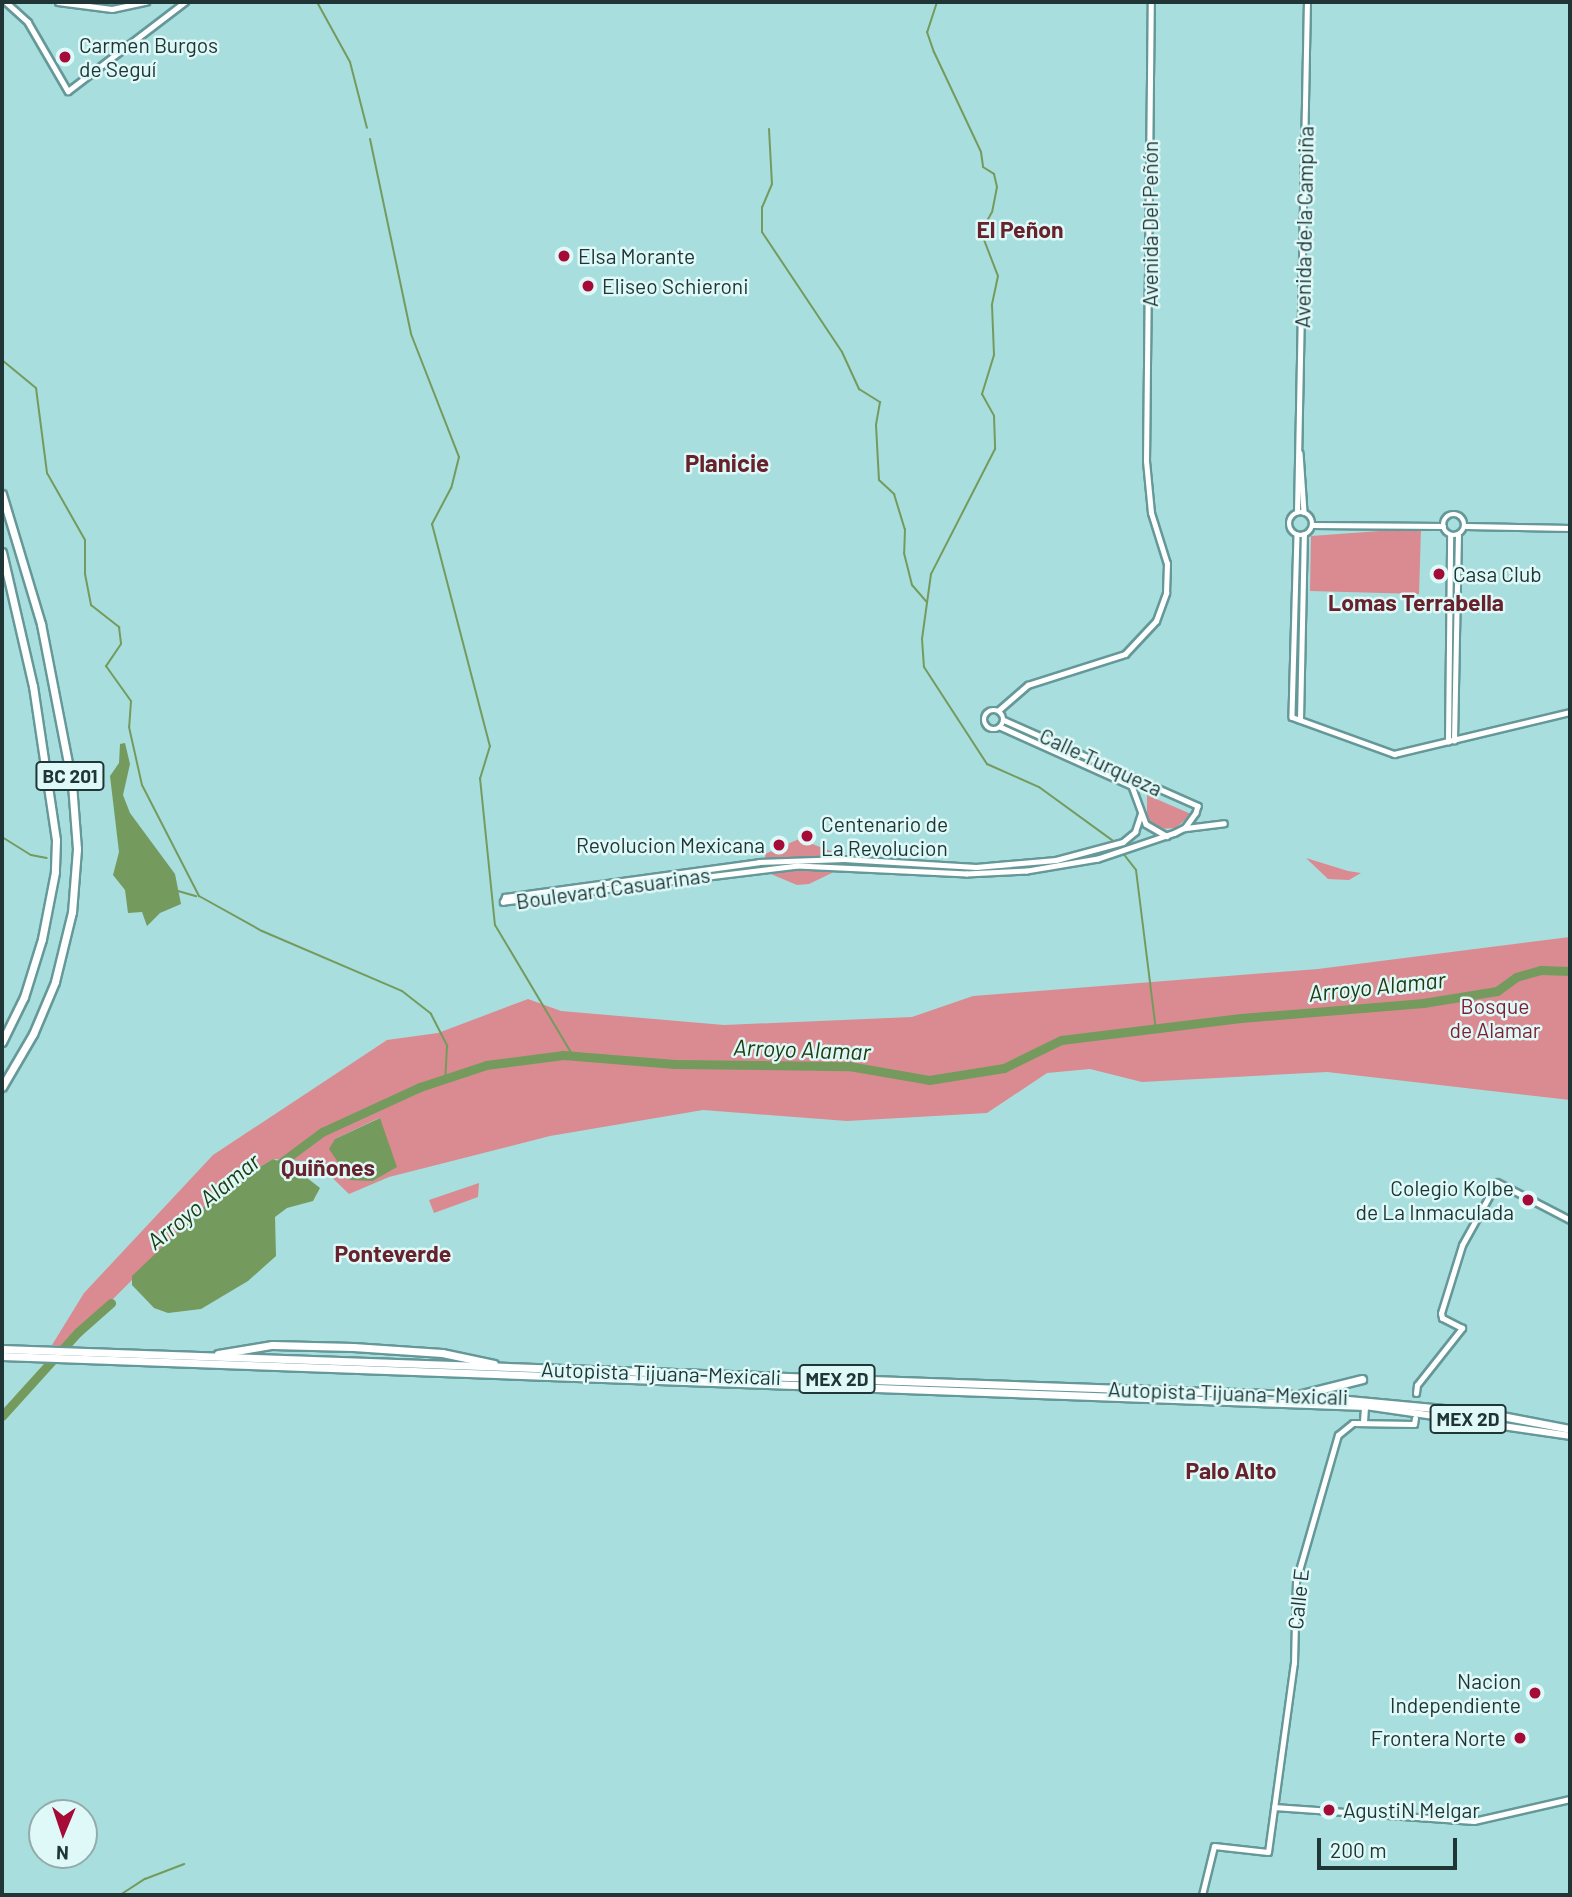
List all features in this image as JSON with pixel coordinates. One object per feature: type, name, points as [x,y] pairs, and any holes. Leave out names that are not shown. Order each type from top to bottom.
[{"type":"highway","name":"BC 201","points":[[2,494],[41,624],[72,784],[77,849],[72,912],[55,982],[33,1034],[2,1087]]},
{"type":"highway","name":"BC 201","points":[[2,552],[24,640],[56,840],[55,872],[42,939],[24,997],[2,1042]]},
{"type":"highway","points":[[210,1357],[272,1345],[353,1347],[442,1353],[505,1367]]},
{"type":"highway","name":"Autopista Tijuana-Mexicali","points":[[2,1349],[102,1356],[1366,1406],[1570,1436]]},
{"type":"highway","name":"Autopista Tijuana-Mexicali","points":[[2,1356],[210,1357],[1295,1395],[1486,1413],[1570,1429]]},
{"type":"highway","points":[[1295,1395],[1362,1379]]},
{"type":"highway","points":[[1364,1422],[1366,1406]]},
{"type":"main road","points":[[1416,1394],[1417,1385],[1462,1328],[1441,1315],[1457,1257],[1497,1182],[1570,1220]]},
{"type":"main road","points":[[1364,1422],[1414,1424],[1415,1418]]},
{"type":"main road","name":"Calle E","points":[[1202,1895],[1214,1846],[1268,1852],[1294,1663],[1296,1581],[1338,1436],[1347,1425],[1364,1422]]},
{"type":"street","points":[[6,2],[28,22],[68,90],[185,2]]},
{"type":"street","points":[[58,2],[117,9],[146,2]]},
{"type":"street","name":"Avenida Del Peñón","points":[[999,710],[1028,685],[1125,654],[1156,621],[1168,579],[1151,513],[1146,446],[1151,2]]},
{"type":"street","name":"Avenida de la Campiña","points":[[1297,535],[1289,523],[1301,512],[1307,2]]},
{"type":"street","points":[[1301,512],[1312,525],[1443,526]]},
{"type":"street","points":[[1443,526],[1447,516],[1454,513],[1465,526],[1570,528]]},
{"type":"street","points":[[1300,720],[1304,535],[1312,525]]},
{"type":"street","points":[[1443,526],[1450,536],[1451,741]]},
{"type":"street","points":[[1451,741],[1458,536],[1465,526]]},
{"type":"street","points":[[1304,535],[1297,535],[1292,717],[1389,754],[1570,712]]},
{"type":"street","points":[[1450,536],[1458,536]]},
{"type":"street","points":[[999,710],[1004,720],[1001,727],[991,729],[984,721],[988,711],[999,710]]},
{"type":"street","name":"Calle Turqueza","points":[[1004,720],[1198,806],[1185,828]]},
{"type":"street","name":"Calle Turqueza","points":[[1001,727],[1132,786],[1141,814]]},
{"type":"street","points":[[1141,814],[1149,827],[1167,836]]},
{"type":"street","name":"Boulevard Casuarinas","points":[[1141,814],[1130,837],[1096,851],[993,867],[844,859],[759,862],[503,899],[507,903],[765,868],[836,866],[984,874],[1098,859],[1185,828],[1224,823]]},
{"type":"street","points":[[1096,851],[1098,859]]},
{"type":"street","points":[[1274,1807],[1474,1821],[1570,1799]]},
{"type":"green space","points":[[1421,528],[1419,594],[1310,591],[1311,536]]},
{"type":"green space","points":[[1147,795],[1191,814],[1176,828],[1159,829],[1147,818]]},
{"type":"green space","points":[[799,839],[836,853],[838,870],[809,884],[797,885],[766,872],[765,854]]},
{"type":"green space","points":[[1306,858],[1361,873],[1349,880],[1328,879]]},
{"type":"green space","name":"Bosque de Alamar","points":[[1570,937],[1570,1100],[1327,1072],[1142,1082],[1090,1069],[1047,1073],[987,1113],[847,1121],[703,1110],[550,1136],[389,1177],[349,1194],[316,1162],[273,1159],[223,1189],[65,1347],[52,1345],[84,1293],[213,1155],[387,1040],[438,1033],[528,999],[561,1011],[724,1025],[912,1017],[973,996],[1318,969]],"holes":[[[379,1118],[396,1167],[373,1181],[343,1173],[335,1139]]]},
{"type":"green space","points":[[479,1183],[478,1197],[434,1213],[429,1200]]},
{"type":"shaded area","points":[[125,743],[130,764],[123,795],[130,813],[175,874],[181,904],[160,913],[147,926],[142,912],[128,913],[125,890],[113,875],[119,852],[110,776],[119,763],[120,744]]},
{"type":"shaded area","points":[[380,1118],[397,1167],[373,1181],[350,1180],[329,1149],[335,1139]]},
{"type":"shaded area","points":[[273,1159],[293,1167],[320,1188],[313,1201],[287,1208],[275,1217],[276,1256],[248,1281],[201,1309],[168,1313],[154,1308],[132,1285],[132,1276],[223,1189]]},
{"type":"waterway","points":[[317,2],[350,62],[367,128]]},
{"type":"waterway","points":[[937,2],[927,32],[981,152],[983,167],[994,174],[997,187],[992,212],[981,232],[998,276],[992,305],[994,355],[982,394],[994,416],[995,449],[931,574],[922,639],[924,667],[987,764],[1039,787],[1116,843]]},
{"type":"waterway","points":[[769,129],[772,184],[762,207],[762,232],[842,352],[859,389],[880,402],[876,425],[879,480],[894,494],[905,529],[904,553],[912,585],[927,602]]},
{"type":"waterway","points":[[370,139],[411,334],[459,457],[451,488],[432,524],[490,746],[480,778],[495,925],[573,1056]]},
{"type":"waterway","points":[[2,360],[36,388],[47,473],[85,540],[85,574],[91,605],[119,627],[121,644],[106,666],[131,701],[129,727],[142,785],[199,896],[262,931],[402,991],[431,1014],[447,1046],[445,1079]]},
{"type":"waterway","points":[[2,837],[31,855],[47,858]]},
{"type":"waterway","points":[[1122,852],[1136,870],[1156,1030]]},
{"type":"waterway","points":[[178,891],[196,896]]},
{"type":"waterway","name":"Arroyo Alamar","points":[[275,1167],[322,1132],[420,1087],[486,1065],[563,1055],[675,1064],[849,1066],[929,1080],[1004,1068],[1061,1040],[1241,1018],[1423,1003],[1497,991],[1516,977],[1541,970],[1570,971]]},
{"type":"waterway","name":"Arroyo Alamar","points":[[2,1416],[78,1332],[111,1303]]},
{"type":"waterway","points":[[120,1895],[145,1879],[184,1864]]},
{"type":"waterway","points":[[2,1885],[2,1890]]},
{"type":"place","name":"Carmen Burgos de Seguí","points":[[65,57]]},
{"type":"place","name":"Elsa Morante","points":[[564,256]]},
{"type":"place","name":"Eliseo Schieroni","points":[[588,286]]},
{"type":"place","name":"Casa Club","points":[[1439,574]]},
{"type":"place","name":"Centenario de La Revolucion","points":[[807,836]]},
{"type":"place","name":"Revolucion Mexicana","points":[[779,845]]},
{"type":"place","name":"Colegio Kolbe de La Inmaculada","points":[[1528,1200]]},
{"type":"place","name":"Nacion Independiente","points":[[1535,1693]]},
{"type":"place","name":"Frontera Norte","points":[[1520,1738]]},
{"type":"place","name":"AgustiN Melgar","points":[[1329,1810]]},
{"type":"district","name":"El Peñon","points":[[1020,229]]},
{"type":"district","name":"Planicie","points":[[727,463]]},
{"type":"district","name":"Lomas Terrabella","points":[[1416,602]]},
{"type":"district","name":"Quiñones","points":[[328,1167]]},
{"type":"district","name":"Ponteverde","points":[[393,1253]]},
{"type":"district","name":"Palo Alto","points":[[1231,1470]]}]
